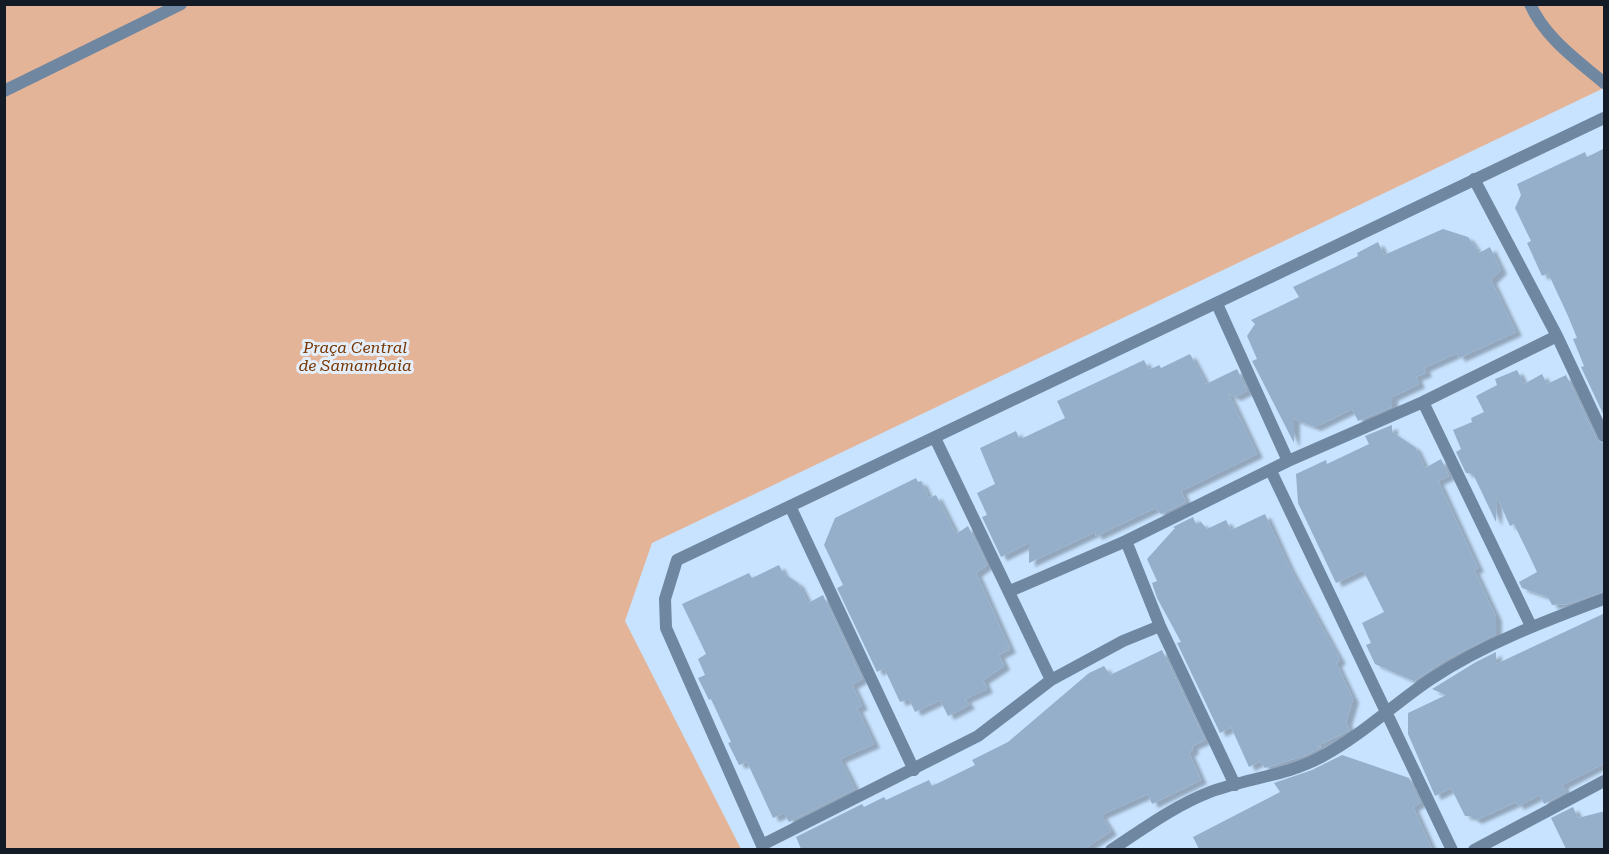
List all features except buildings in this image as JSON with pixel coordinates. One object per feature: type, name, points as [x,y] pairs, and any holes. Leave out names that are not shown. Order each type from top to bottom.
[{"type":"street","points":[[1530,4],[1536,18],[1559,45],[1605,83]]},
{"type":"street","points":[[4,91],[181,5]]},
{"type":"street","points":[[1160,626],[1123,641],[1051,680],[978,736],[763,847],[666,628],[665,598],[677,560],[1605,118]]},
{"type":"street","points":[[1474,179],[1557,336],[1605,436]]},
{"type":"street","points":[[1217,304],[1288,461]]},
{"type":"street","points":[[1010,591],[1126,541],[1288,461],[1423,402],[1557,336]]},
{"type":"street","points":[[1423,402],[1531,626]]},
{"type":"street","points":[[935,438],[1051,680]]},
{"type":"street","points":[[1271,471],[1452,849]]},
{"type":"street","points":[[790,506],[914,770]]},
{"type":"street","points":[[1126,541],[1160,626],[1234,784]]},
{"type":"street","points":[[1111,849],[1169,812],[1209,793],[1234,784],[1278,776],[1322,757],[1388,713],[1430,680],[1531,626],[1605,599]]},
{"type":"street","points":[[1474,849],[1605,781]]},
{"type":"green space","name":"Praça Central de Samambaia","points":[[5,5],[1604,5],[1604,88],[652,543],[625,621],[741,849],[5,850]]}]
